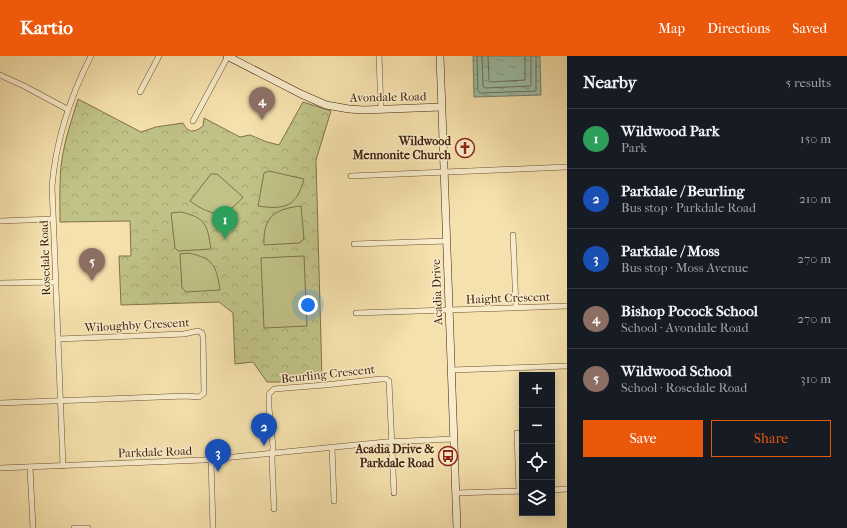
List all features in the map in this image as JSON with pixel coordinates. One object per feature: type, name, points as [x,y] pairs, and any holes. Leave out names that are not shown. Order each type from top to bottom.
[{"type":"street","name":"Rosedale Road","points":[[63,466],[52,186],[54,161],[68,109],[77,84],[91,56]]},
{"type":"street","points":[[140,92],[160,56]]},
{"type":"street","points":[[193,121],[228,56]]},
{"type":"street","name":"Avondale Road","points":[[228,56],[301,94],[326,105],[349,109],[441,107]]},
{"type":"street","points":[[378,56],[381,109]]},
{"type":"street","name":"Acadia Drive","points":[[440,56],[457,528]]},
{"type":"street","points":[[0,75],[68,109]]},
{"type":"street","points":[[351,176],[567,168]]},
{"type":"street","points":[[0,221],[53,220]]},
{"type":"street","points":[[513,235],[516,307]]},
{"type":"street","points":[[354,244],[446,241]]},
{"type":"street","points":[[0,282],[56,282]]},
{"type":"street","name":"Haight Crescent","points":[[356,313],[567,306]]},
{"type":"street","name":"Wiloughby Crescent","points":[[58,339],[184,334],[198,331],[202,333],[204,351],[205,391],[204,394],[199,397],[186,396],[60,401]]},
{"type":"street","points":[[451,370],[567,366]]},
{"type":"street","name":"Beurling Crescent","points":[[273,453],[269,394],[274,389],[386,379],[390,384],[392,441]]},
{"type":"street","points":[[0,403],[60,401]]},
{"type":"street","points":[[517,433],[520,480]]},
{"type":"street","name":"Parkdale Road","points":[[0,468],[210,460],[392,441],[453,439]]},
{"type":"street","points":[[392,441],[394,493]]},
{"type":"street","points":[[332,447],[334,501]]},
{"type":"street","points":[[273,453],[274,510]]},
{"type":"street","points":[[210,460],[213,528]]},
{"type":"street","points":[[30,467],[32,528]]},
{"type":"street","points":[[555,490],[567,489]]},
{"type":"street","points":[[456,493],[519,491]]},
{"type":"street","points":[[74,528],[88,528]]},
{"type":"green space","points":[[78,99],[141,132],[156,127],[183,123],[187,129],[194,131],[203,126],[204,118],[240,137],[250,135],[279,145],[303,102],[331,111],[316,160],[322,378],[288,382],[267,382],[253,362],[235,364],[233,313],[219,302],[121,305],[119,256],[131,256],[130,221],[60,222],[60,183],[62,159]]},
{"type":"green space","points":[[269,171],[304,179],[298,196],[293,201],[282,207],[258,206],[264,173]]},
{"type":"green space","points":[[211,174],[217,174],[243,197],[230,209],[224,212],[211,212],[190,201]]},
{"type":"green space","points":[[301,206],[304,239],[299,243],[264,245],[266,227],[272,216],[284,209]]},
{"type":"green space","points":[[181,212],[196,217],[204,223],[211,249],[178,251],[175,248],[171,213]]},
{"type":"green space","points":[[189,253],[204,258],[212,264],[217,275],[220,290],[186,292],[182,288],[180,254]]},
{"type":"green space","points":[[304,256],[307,326],[264,328],[261,258]]},
{"type":"water","points":[[473,56],[540,56],[541,95],[474,97]]},
{"type":"place","name":"Bishop Pocock School","points":[[262,120]]},
{"type":"place","name":"Wildwood Mennonite Church","points":[[465,148]]},
{"type":"place","name":"Wildwood Park","points":[[225,239]]},
{"type":"place","name":"Wildwood School","points":[[92,281]]},
{"type":"place","name":"Parkdale / Beurling","points":[[264,446]]},
{"type":"place","name":"Acadia Drive & Parkdale Road","points":[[448,456]]},
{"type":"place","name":"Parkdale / Moss","points":[[218,472]]}]
